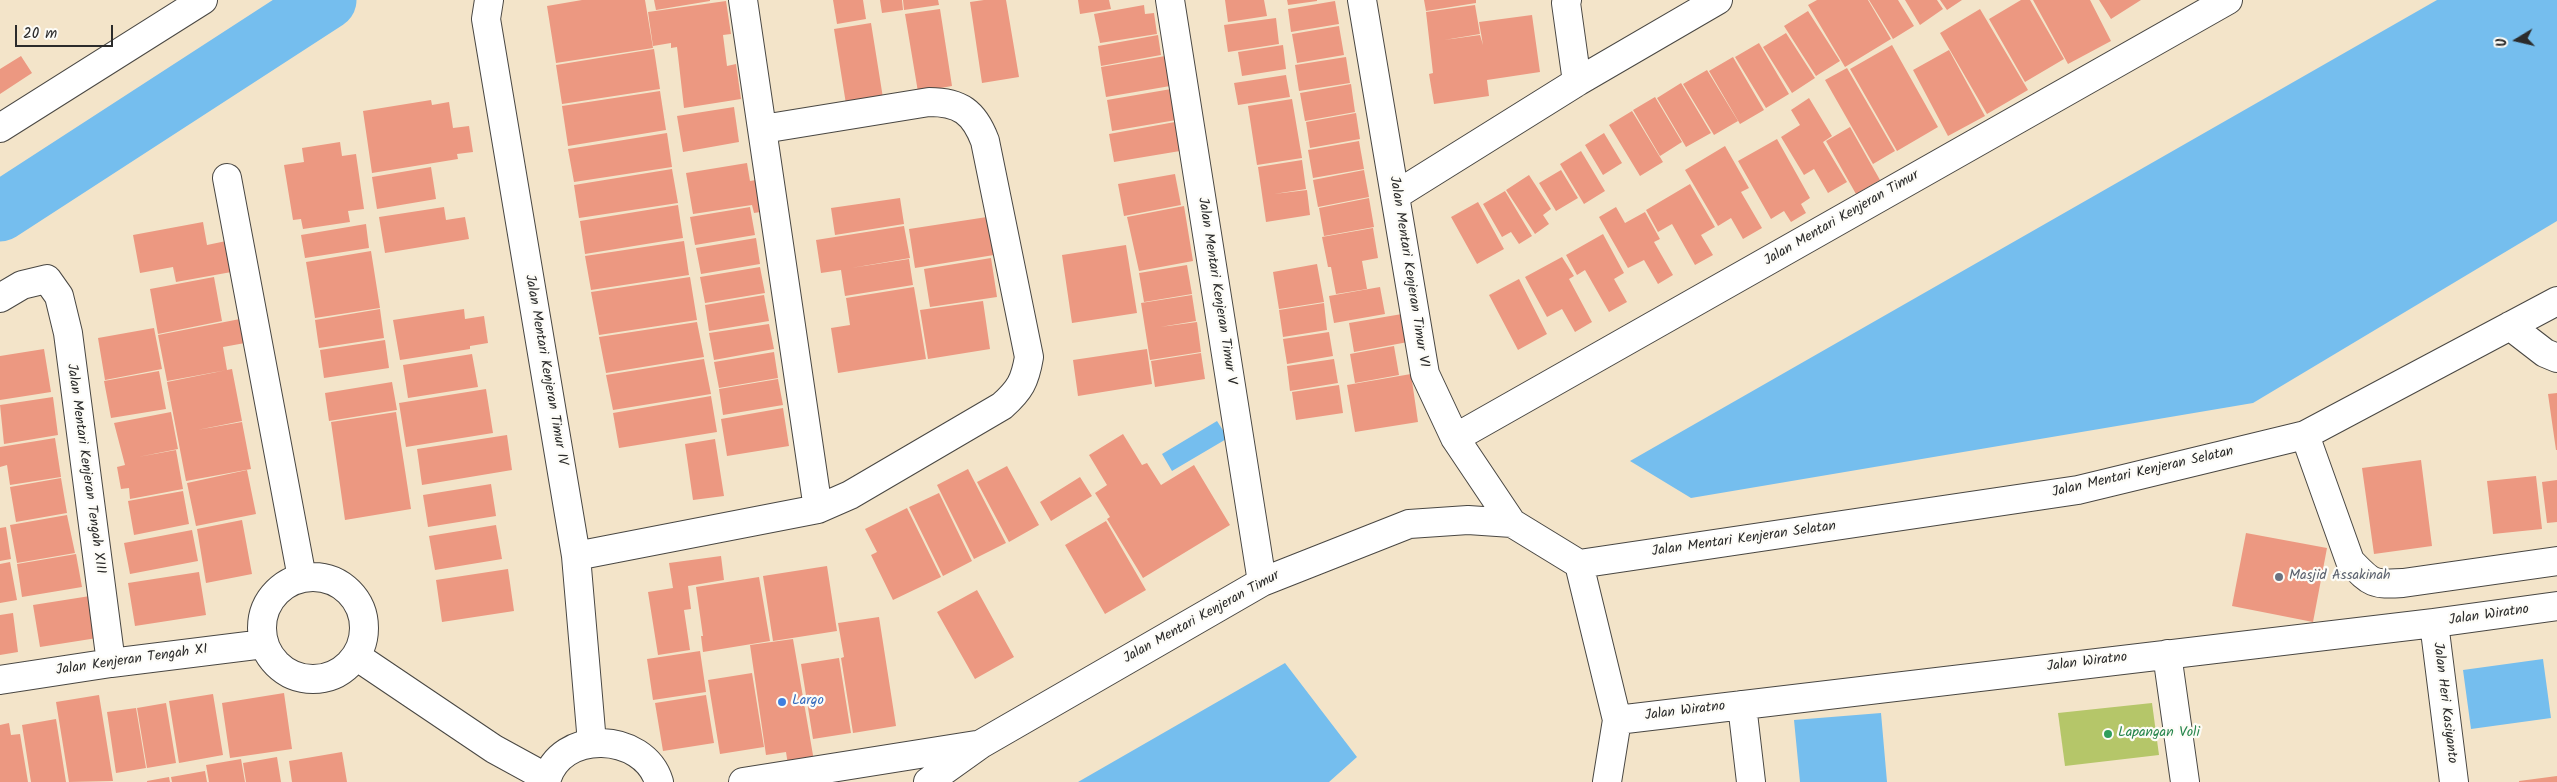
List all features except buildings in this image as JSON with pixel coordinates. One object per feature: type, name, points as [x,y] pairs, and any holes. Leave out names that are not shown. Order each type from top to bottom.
[{"type":"street","points":[[0,128],[203,0]]},
{"type":"street","name":"Jalan Mentari Kenjeran Timur IV","points":[[489,0],[486,19],[576,556],[592,743]]},
{"type":"street","points":[[742,0],[763,129],[818,509]]},
{"type":"street","name":"Jalan Mentari Kenjeran Timur V","points":[[1170,0],[1262,582]]},
{"type":"street","name":"Jalan Mentari Kenjeran Timur VI","points":[[1362,0],[1425,374],[1455,438],[1512,523]]},
{"type":"street","points":[[1568,0],[1566,3],[1577,82]]},
{"type":"street","points":[[1396,195],[1577,82],[1718,0]]},
{"type":"street","name":"Jalan Mentari Kenjeran Timur","points":[[1455,438],[2228,0]]},
{"type":"street","points":[[576,556],[818,509],[850,495],[1002,406],[1017,392],[1026,376],[1029,357],[985,140],[972,116],[961,107],[943,102],[929,102],[763,129]]},
{"type":"street","points":[[227,178],[302,578]]},
{"type":"street","name":"Jalan Mentari Kenjeran Tengah XIII","points":[[0,298],[22,285],[48,279],[60,296],[68,333],[111,663]]},
{"type":"street","name":"Jalan Mentari Kenjeran Selatan","points":[[1579,564],[2078,490],[2305,435],[2557,301]]},
{"type":"street","points":[[2510,326],[2545,353],[2557,358]]},
{"type":"street","points":[[2305,435],[2350,561],[2362,574],[2378,584],[2403,583],[2557,561]]},
{"type":"street","name":"Jalan Mentari Kenjeran Timur","points":[[928,782],[981,744],[1262,582],[1409,524],[1468,520],[1512,523],[1579,564]]},
{"type":"street","points":[[1579,564],[1617,720],[1607,782]]},
{"type":"street","points":[[320,577],[336,582],[349,592],[359,606],[364,623],[363,640],[356,656],[346,668],[331,677],[315,680],[298,678],[283,670],[271,658],[264,644],[261,627],[265,610],[273,595],[286,584],[302,578],[320,577]]},
{"type":"street","name":"Jalan Wiratno","points":[[1617,720],[2434,623],[2557,606]]},
{"type":"street","name":"Jalan Heri Kasiyanto","points":[[2434,623],[2454,782]]},
{"type":"street","name":"Jalan Kenjeran Tengah XI","points":[[0,680],[111,663],[264,644]]},
{"type":"street","points":[[2166,654],[2185,782]]},
{"type":"street","points":[[356,656],[494,748],[546,780],[558,761],[573,749],[592,743],[611,742],[630,748],[646,760],[659,782]]},
{"type":"street","points":[[1742,705],[1751,782]]},
{"type":"street","points":[[743,782],[981,744]]},
{"type":"green space","name":"Lapangan Voli","points":[[2152,703],[2159,755],[2065,766],[2058,713]]},
{"type":"water","points":[[2437,0],[2557,0],[2557,221],[2253,403],[1691,498],[1630,461]]},
{"type":"water","points":[[1217,421],[1228,438],[1172,471],[1162,454]]},
{"type":"water","points":[[2543,659],[2551,718],[2471,729],[2463,670]]},
{"type":"water","points":[[1285,663],[1357,757],[1329,782],[1078,782]]},
{"type":"water","points":[[1881,713],[1887,782],[1800,782],[1794,720]]},
{"type":"waterway","points":[[0,212],[327,0]]},
{"type":"place","name":"Masjid Assakinah","points":[[2279,577]]},
{"type":"place","name":"Largo","points":[[782,702]]},
{"type":"place","name":"Lapangan Voli","points":[[2108,734]]}]
